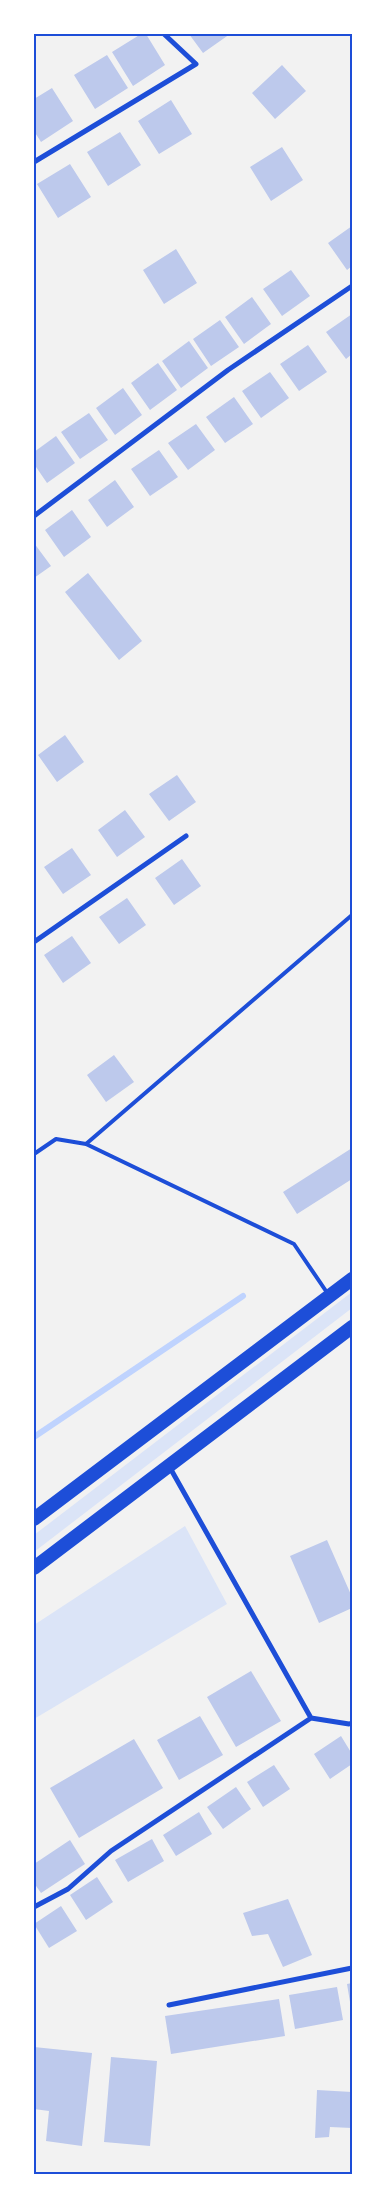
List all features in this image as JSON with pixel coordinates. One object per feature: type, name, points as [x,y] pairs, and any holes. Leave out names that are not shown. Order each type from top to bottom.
[{"type":"highway","points":[[34,1519],[352,1279]]},
{"type":"highway","points":[[34,1568],[352,1327]]},
{"type":"street","points":[[34,162],[196,64],[164,34]]},
{"type":"street","points":[[34,516],[228,370],[352,286]]},
{"type":"street","points":[[34,942],[186,836]]},
{"type":"street","points":[[169,1466],[311,1718]]},
{"type":"street","points":[[34,1907],[68,1889],[111,1851],[311,1718],[350,1723],[352,1730]]},
{"type":"street","points":[[169,2005],[352,1968]]},
{"type":"lane","points":[[86,1144],[352,915]]},
{"type":"lane","points":[[34,1154],[56,1139],[86,1144],[294,1244],[329,1296]]},
{"type":"shaded area","points":[[352,1292],[352,1308],[34,1552],[34,1535]]},
{"type":"shaded area","points":[[185,1526],[227,1604],[34,1719],[34,1625]]},
{"type":"building","points":[[141,34],[146,34],[165,65],[133,86],[112,52]]},
{"type":"building","points":[[189,34],[230,34],[203,53]]},
{"type":"building","points":[[107,55],[128,88],[95,109],[74,75]]},
{"type":"building","points":[[282,65],[306,91],[275,119],[252,93]]},
{"type":"building","points":[[52,88],[73,121],[41,142],[34,131],[34,99]]},
{"type":"building","points":[[171,100],[192,134],[159,154],[138,121]]},
{"type":"building","points":[[120,132],[141,165],[108,186],[87,152]]},
{"type":"building","points":[[282,147],[303,180],[271,201],[250,167]]},
{"type":"building","points":[[70,164],[91,197],[58,218],[37,184]]},
{"type":"building","points":[[352,226],[352,266],[347,270],[328,243]]},
{"type":"building","points":[[176,249],[197,283],[164,304],[143,270]]},
{"type":"building","points":[[291,270],[310,296],[282,316],[263,289]]},
{"type":"building","points":[[252,297],[271,324],[244,344],[225,317]]},
{"type":"building","points":[[352,314],[352,354],[346,359],[326,332]]},
{"type":"building","points":[[220,320],[239,347],[211,366],[193,339]]},
{"type":"building","points":[[189,341],[208,368],[181,388],[162,361]]},
{"type":"building","points":[[308,345],[327,372],[299,391],[280,364]]},
{"type":"building","points":[[158,363],[177,390],[150,410],[131,383]]},
{"type":"building","points":[[270,372],[289,398],[261,418],[242,391]]},
{"type":"building","points":[[123,388],[142,415],[115,435],[96,408]]},
{"type":"building","points":[[234,397],[253,424],[225,443],[206,417]]},
{"type":"building","points":[[89,413],[108,440],[80,459],[61,432]]},
{"type":"building","points":[[196,424],[215,450],[188,470],[168,443]]},
{"type":"building","points":[[56,436],[75,463],[47,483],[34,464],[34,452]]},
{"type":"building","points":[[159,450],[178,477],[150,496],[131,469]]},
{"type":"building","points":[[115,480],[134,507],[107,527],[88,500]]},
{"type":"building","points":[[72,510],[91,537],[64,557],[45,530]]},
{"type":"building","points":[[34,543],[51,566],[34,578]]},
{"type":"building","points":[[88,573],[142,641],[119,660],[65,592]]},
{"type":"building","points":[[65,735],[84,762],[57,782],[38,755]]},
{"type":"building","points":[[177,775],[196,802],[169,821],[149,794]]},
{"type":"building","points":[[125,810],[145,837],[117,857],[98,830]]},
{"type":"building","points":[[72,848],[91,875],[63,894],[44,867]]},
{"type":"building","points":[[182,859],[201,886],[174,905],[155,878]]},
{"type":"building","points":[[127,898],[146,925],[119,944],[99,917]]},
{"type":"building","points":[[72,936],[91,963],[63,983],[44,955]]},
{"type":"building","points":[[114,1055],[134,1082],[106,1102],[87,1075]]},
{"type":"building","points":[[352,1148],[352,1179],[297,1214],[283,1192]]},
{"type":"building","points":[[327,1540],[352,1597],[352,1608],[319,1623],[290,1556]]},
{"type":"building","points":[[251,1671],[281,1721],[236,1747],[207,1697]]},
{"type":"building","points":[[200,1716],[223,1755],[179,1780],[157,1740]]},
{"type":"building","points":[[341,1736],[352,1754],[352,1764],[330,1779],[314,1754]]},
{"type":"building","points":[[134,1739],[163,1788],[79,1838],[50,1788]]},
{"type":"building","points":[[274,1765],[290,1789],[263,1807],[247,1782]]},
{"type":"building","points":[[236,1787],[251,1809],[223,1829],[207,1807]]},
{"type":"building","points":[[199,1812],[212,1834],[176,1856],[163,1835]]},
{"type":"building","points":[[152,1839],[164,1861],[128,1882],[115,1860]]},
{"type":"building","points":[[70,1840],[85,1864],[41,1893],[34,1883],[34,1864]]},
{"type":"building","points":[[97,1877],[113,1902],[86,1920],[70,1895]]},
{"type":"building","points":[[288,1899],[312,1955],[283,1967],[268,1934],[252,1936],[243,1913]]},
{"type":"building","points":[[61,1906],[77,1931],[49,1948],[34,1924]]},
{"type":"building","points":[[352,1983],[352,2008],[351,2008],[347,1984]]},
{"type":"building","points":[[337,1987],[343,2020],[295,2029],[289,1995]]},
{"type":"building","points":[[279,1999],[285,2036],[171,2054],[165,2016]]},
{"type":"building","points":[[34,2047],[92,2053],[82,2146],[46,2141],[49,2111],[34,2109]]},
{"type":"building","points":[[111,2057],[157,2061],[150,2146],[104,2142]]},
{"type":"building","points":[[317,2090],[352,2092],[352,2128],[330,2127],[329,2137],[315,2138]]},
{"type":"waterway","points":[[34,1437],[243,1296]]}]
